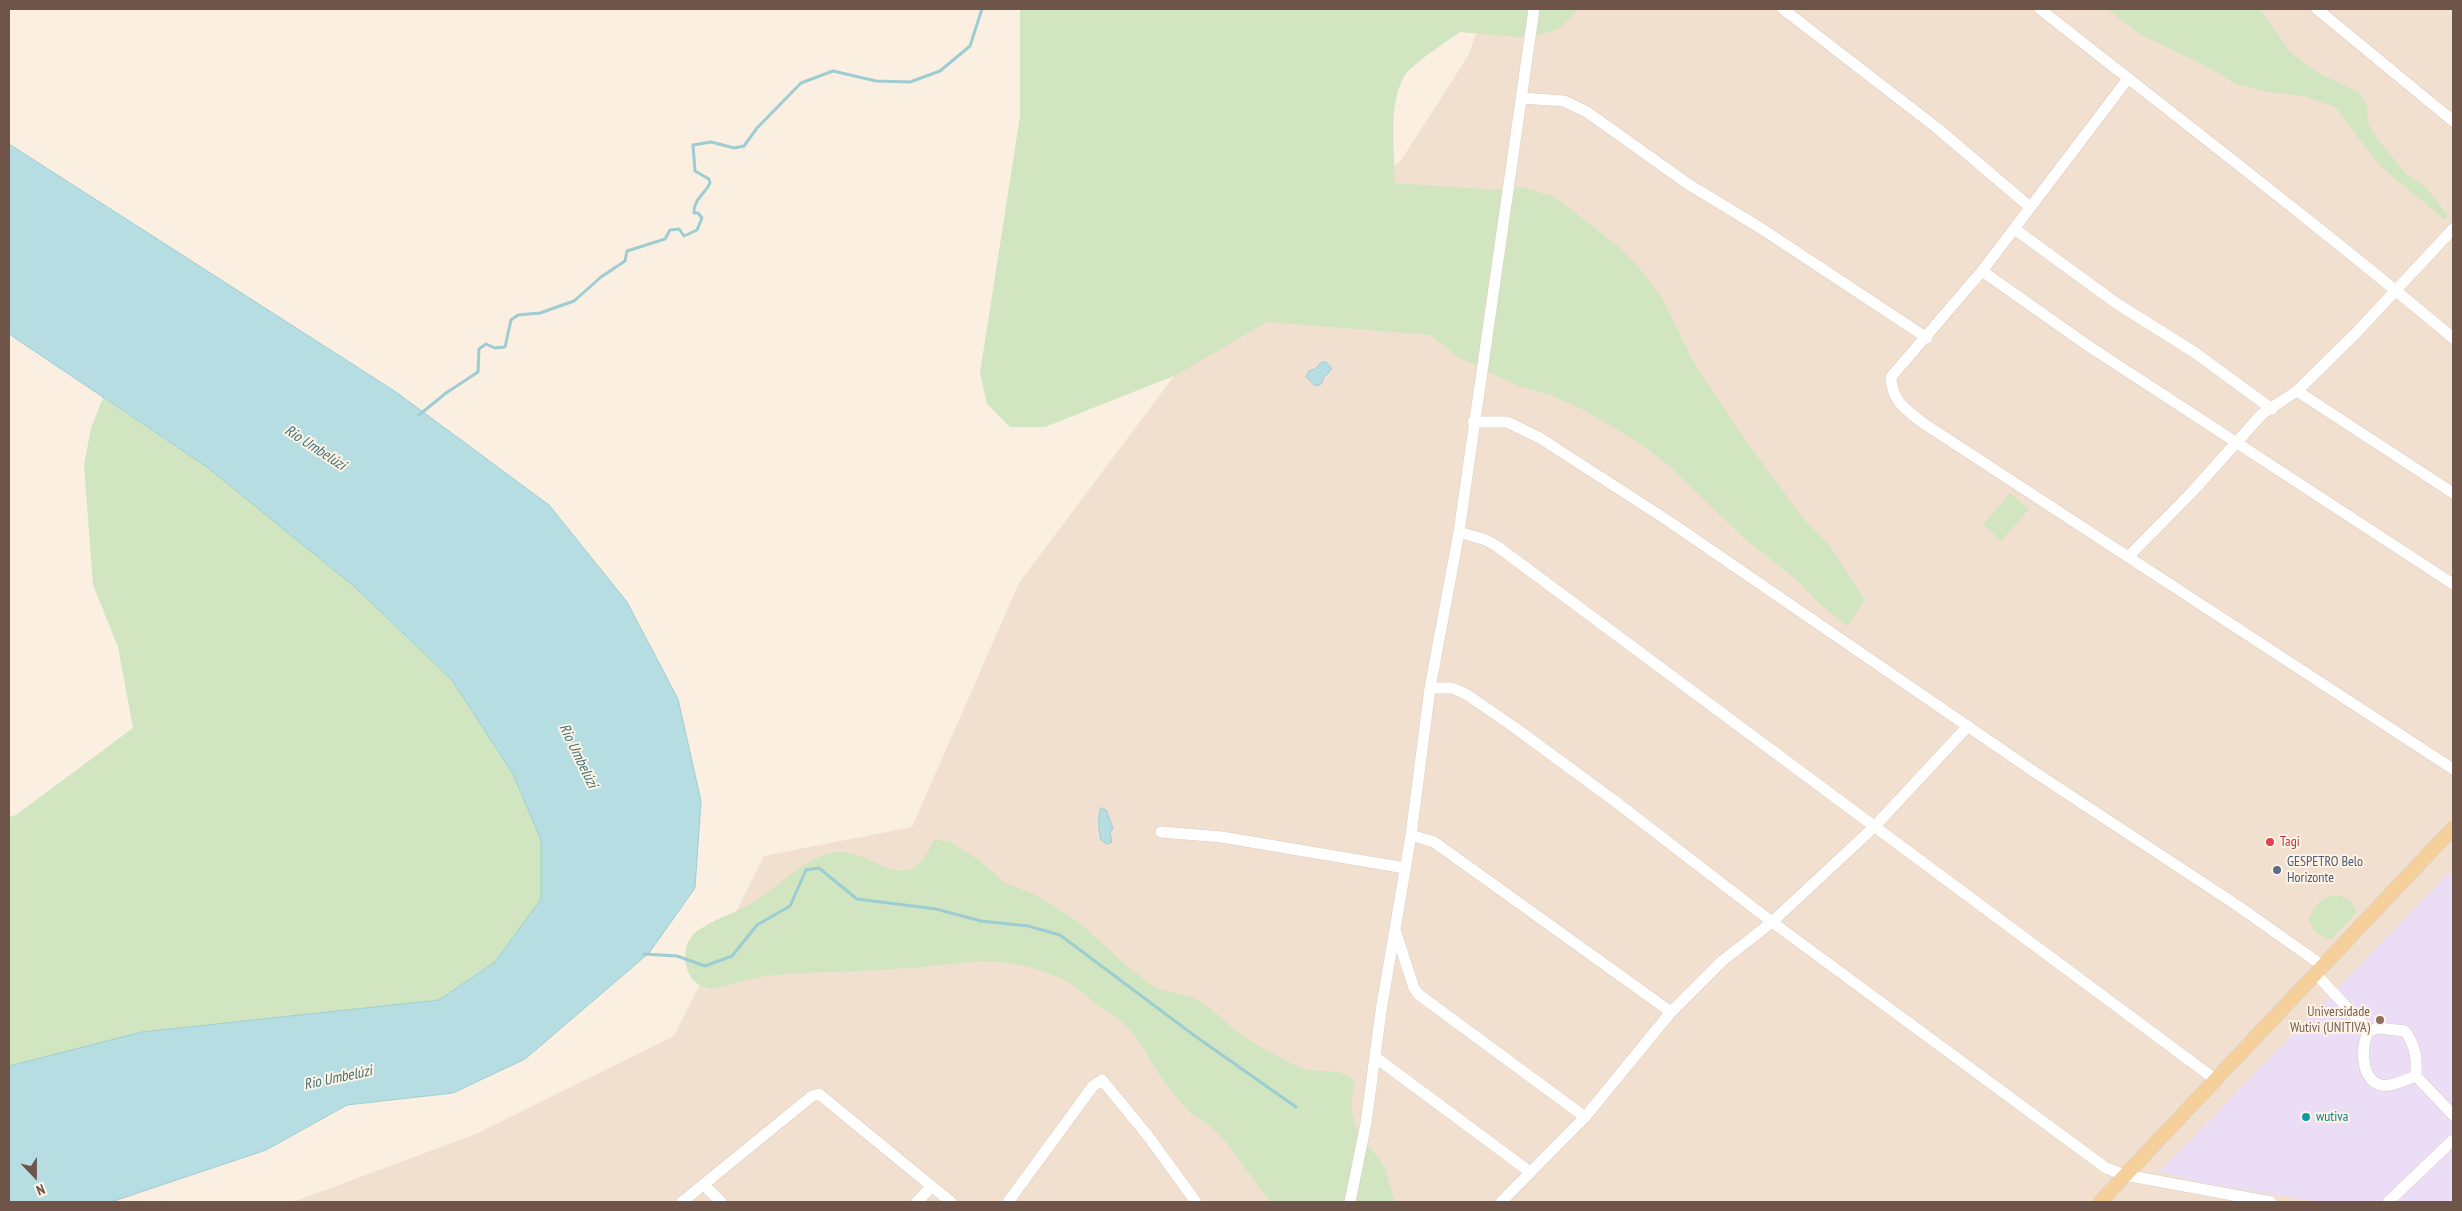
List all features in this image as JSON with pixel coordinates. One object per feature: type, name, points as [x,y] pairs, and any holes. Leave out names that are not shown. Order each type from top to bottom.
[{"type":"main road","points":[[2100,1202],[2453,828]]},
{"type":"street","points":[[1350,1202],[1366,1124],[1374,1057],[1394,928],[1411,835],[1430,688],[1459,532],[1473,422],[1534,9]]},
{"type":"street","points":[[1783,9],[1937,128],[2030,207]]},
{"type":"street","points":[[2040,9],[2127,80],[2262,182],[2453,338]]},
{"type":"street","points":[[2317,9],[2453,121]]},
{"type":"street","points":[[2127,80],[2030,207],[2016,230],[1926,338],[1891,376],[1896,400],[1901,406],[2128,557],[2453,769]]},
{"type":"street","points":[[1522,98],[1564,101],[1588,112],[1688,184],[1759,227],[1926,338]]},
{"type":"street","points":[[2128,557],[2238,443],[2262,414],[2297,391],[2396,291],[2453,229]]},
{"type":"street","points":[[2016,230],[2116,303],[2194,352],[2272,409]]},
{"type":"street","points":[[1982,271],[2087,345],[2453,584]]},
{"type":"street","points":[[2297,391],[2453,493]]},
{"type":"street","points":[[1473,422],[1507,422],[1540,438],[1667,520],[2134,840],[2238,906],[2320,970],[2369,1031]]},
{"type":"street","points":[[1459,532],[1486,540],[1498,547],[2216,1080]]},
{"type":"street","points":[[1430,688],[1452,688],[1466,694],[1616,802],[1772,922],[2106,1168],[2126,1175],[2271,1202]]},
{"type":"street","points":[[1500,1202],[1585,1116],[1671,1012],[1721,962],[1772,922],[1874,827],[1968,726]]},
{"type":"street","points":[[1161,832],[1222,837],[1405,868]]},
{"type":"street","points":[[1411,835],[1434,842],[1671,1012]]},
{"type":"street","points":[[1394,928],[1414,988],[1418,994],[1585,1116]]},
{"type":"street","points":[[2416,1076],[2388,1086],[2376,1082],[2365,1069],[2362,1052],[2364,1040],[2369,1031],[2378,1028],[2405,1032],[2412,1042],[2417,1056],[2416,1076],[2453,1115]]},
{"type":"street","points":[[1374,1057],[1530,1172]]},
{"type":"street","points":[[1008,1202],[1093,1086],[1102,1080],[1148,1136],[1196,1202]]},
{"type":"street","points":[[682,1202],[812,1096],[819,1094],[951,1202]]},
{"type":"street","points":[[2388,1202],[2453,1140]]},
{"type":"street","points":[[704,1184],[720,1202]]},
{"type":"street","points":[[917,1202],[931,1187]]},
{"type":"shaded area","points":[[1485,9],[2453,9],[2453,1202],[293,1202],[476,1134],[674,1036],[764,856],[912,827],[1019,583],[1219,316],[1309,215],[1400,162],[1468,56]]},
{"type":"shaded area","name":"Universidade Wutivi (UNITIVA)","points":[[2453,869],[2453,1202],[2322,1202],[2196,1182],[2160,1171]]},
{"type":"green space","points":[[1020,9],[1578,9],[1559,29],[1529,38],[1460,32],[1409,70],[1399,87],[1394,114],[1395,183],[1497,190],[1522,187],[1555,197],[1619,247],[1640,269],[1662,298],[1694,363],[1748,444],[1806,522],[1829,545],[1865,600],[1847,626],[1821,605],[1797,580],[1745,539],[1669,466],[1644,446],[1584,410],[1553,396],[1519,386],[1459,358],[1431,335],[1267,322],[1176,375],[1045,427],[1010,427],[987,404],[980,373],[1020,116]]},
{"type":"green space","points":[[2107,9],[2260,9],[2290,52],[2316,72],[2360,93],[2367,107],[2368,124],[2377,138],[2405,173],[2426,187],[2448,216],[2444,219],[2380,166],[2335,107],[2303,96],[2268,92],[2236,84],[2204,65],[2141,35]]},
{"type":"green space","points":[[103,398],[207,467],[356,588],[452,680],[513,774],[541,840],[541,900],[495,962],[439,1000],[142,1032],[9,1066],[9,817],[16,815],[133,728],[118,647],[93,585],[84,465],[91,428]]},
{"type":"green space","points":[[2010,493],[2029,509],[2001,541],[1983,525]]},
{"type":"green space","points":[[934,839],[950,842],[979,860],[1004,882],[1036,895],[1080,923],[1129,968],[1156,988],[1191,997],[1206,1005],[1245,1038],[1290,1063],[1307,1070],[1340,1072],[1355,1081],[1352,1096],[1352,1114],[1357,1129],[1385,1168],[1395,1202],[1270,1202],[1221,1136],[1211,1126],[1189,1111],[1174,1094],[1139,1041],[1126,1026],[1069,983],[1038,970],[1010,963],[984,961],[895,969],[778,975],[750,979],[715,988],[702,986],[690,976],[685,960],[686,951],[688,943],[695,933],[712,922],[750,904],[809,862],[836,852],[863,857],[889,868],[901,870],[913,868],[924,858]]},
{"type":"green space","points":[[2339,895],[2351,901],[2357,912],[2331,940],[2315,932],[2309,920],[2313,910],[2320,902],[2328,897]]},
{"type":"water","name":"Rio Umbelúzi","points":[[9,144],[396,392],[549,505],[627,602],[678,699],[701,801],[695,888],[649,953],[525,1059],[453,1093],[347,1105],[266,1150],[111,1202],[9,1202],[9,1066],[142,1032],[439,1000],[495,962],[541,899],[541,840],[513,774],[452,680],[356,588],[207,467],[9,334]]},
{"type":"water","points":[[1322,362],[1326,362],[1332,369],[1324,377],[1321,384],[1315,386],[1306,377],[1309,371],[1315,369]]},
{"type":"water","points":[[1101,808],[1106,810],[1113,828],[1110,833],[1112,842],[1107,844],[1101,840],[1099,820]]},
{"type":"waterway","points":[[419,415],[446,393],[478,372],[479,349],[486,344],[495,348],[505,347],[511,320],[518,315],[540,313],[574,301],[601,277],[625,261],[627,251],[665,239],[670,230],[679,229],[684,236],[697,230],[702,218],[698,213],[694,213],[695,204],[710,183],[709,179],[695,171],[693,145],[711,142],[734,148],[744,146],[757,128],[801,83],[833,71],[876,81],[910,82],[940,71],[970,46],[982,9]]},
{"type":"waterway","points":[[644,954],[677,956],[705,966],[732,956],[757,925],[790,906],[806,870],[819,868],[857,899],[936,909],[981,921],[1028,926],[1060,935],[1195,1036],[1296,1107]]},
{"type":"place","name":"Tagi","points":[[2270,842]]},
{"type":"place","name":"GESPETRO Belo Horizonte","points":[[2277,870]]},
{"type":"place","name":"Universidade Wutivi (UNITIVA)","points":[[2380,1020]]},
{"type":"place","name":"wutiva","points":[[2306,1117]]}]
